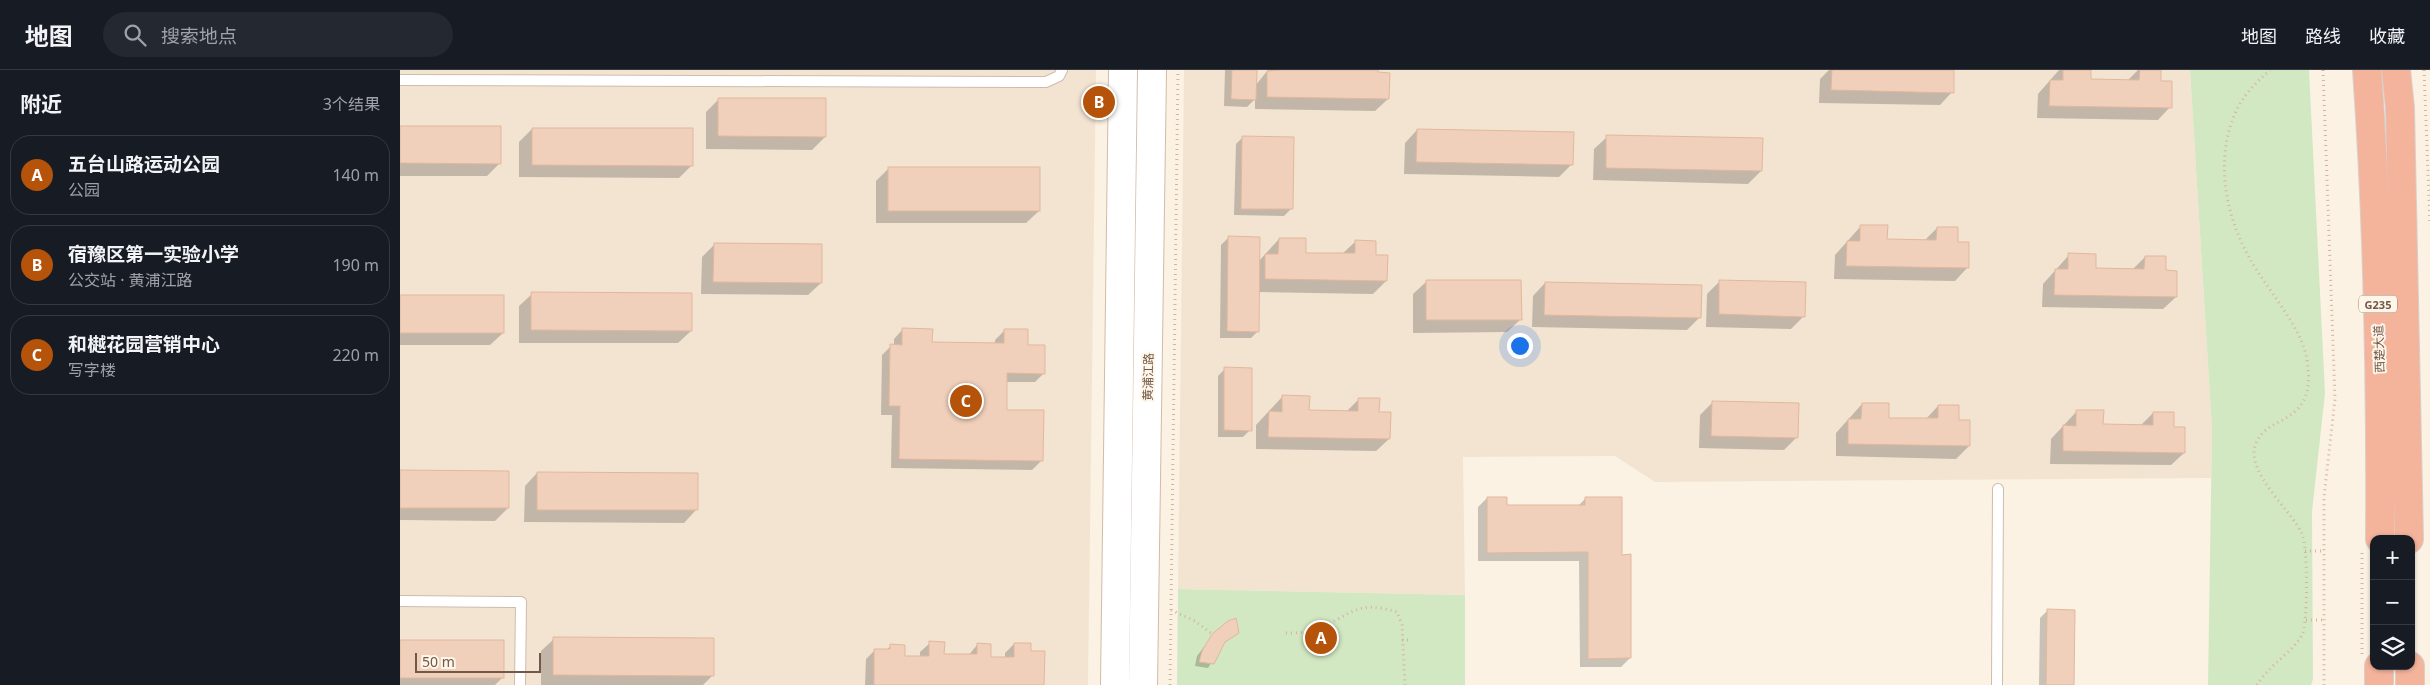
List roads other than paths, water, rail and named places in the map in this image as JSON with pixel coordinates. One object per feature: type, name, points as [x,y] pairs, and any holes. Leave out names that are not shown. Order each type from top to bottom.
[{"type":"highway","name":"西楚大道","points":[[2367,70],[2372,137],[2381,397],[2380,535]]},
{"type":"highway","name":"G235","points":[[2396,70],[2400,108],[2409,535]]},
{"type":"highway","points":[[2378,685],[2379,670]]},
{"type":"highway","points":[[2410,670],[2410,685]]},
{"type":"street","points":[[1115,685],[1124,70]]},
{"type":"street","name":"黄浦江路","points":[[1143,685],[1152,70]]},
{"type":"lane","points":[[400,80],[1046,82],[1060,76],[1062,70]]},
{"type":"lane","points":[[1997,685],[1998,489]]},
{"type":"lane","points":[[400,601],[521,602],[520,685]]},
{"type":"place","name":"宿豫区第一实验小学","points":[[1099,102]]},
{"type":"place","name":"和樾花园营销中心","points":[[966,401]]},
{"type":"place","name":"五台山路运动公园","points":[[1321,638]]}]
